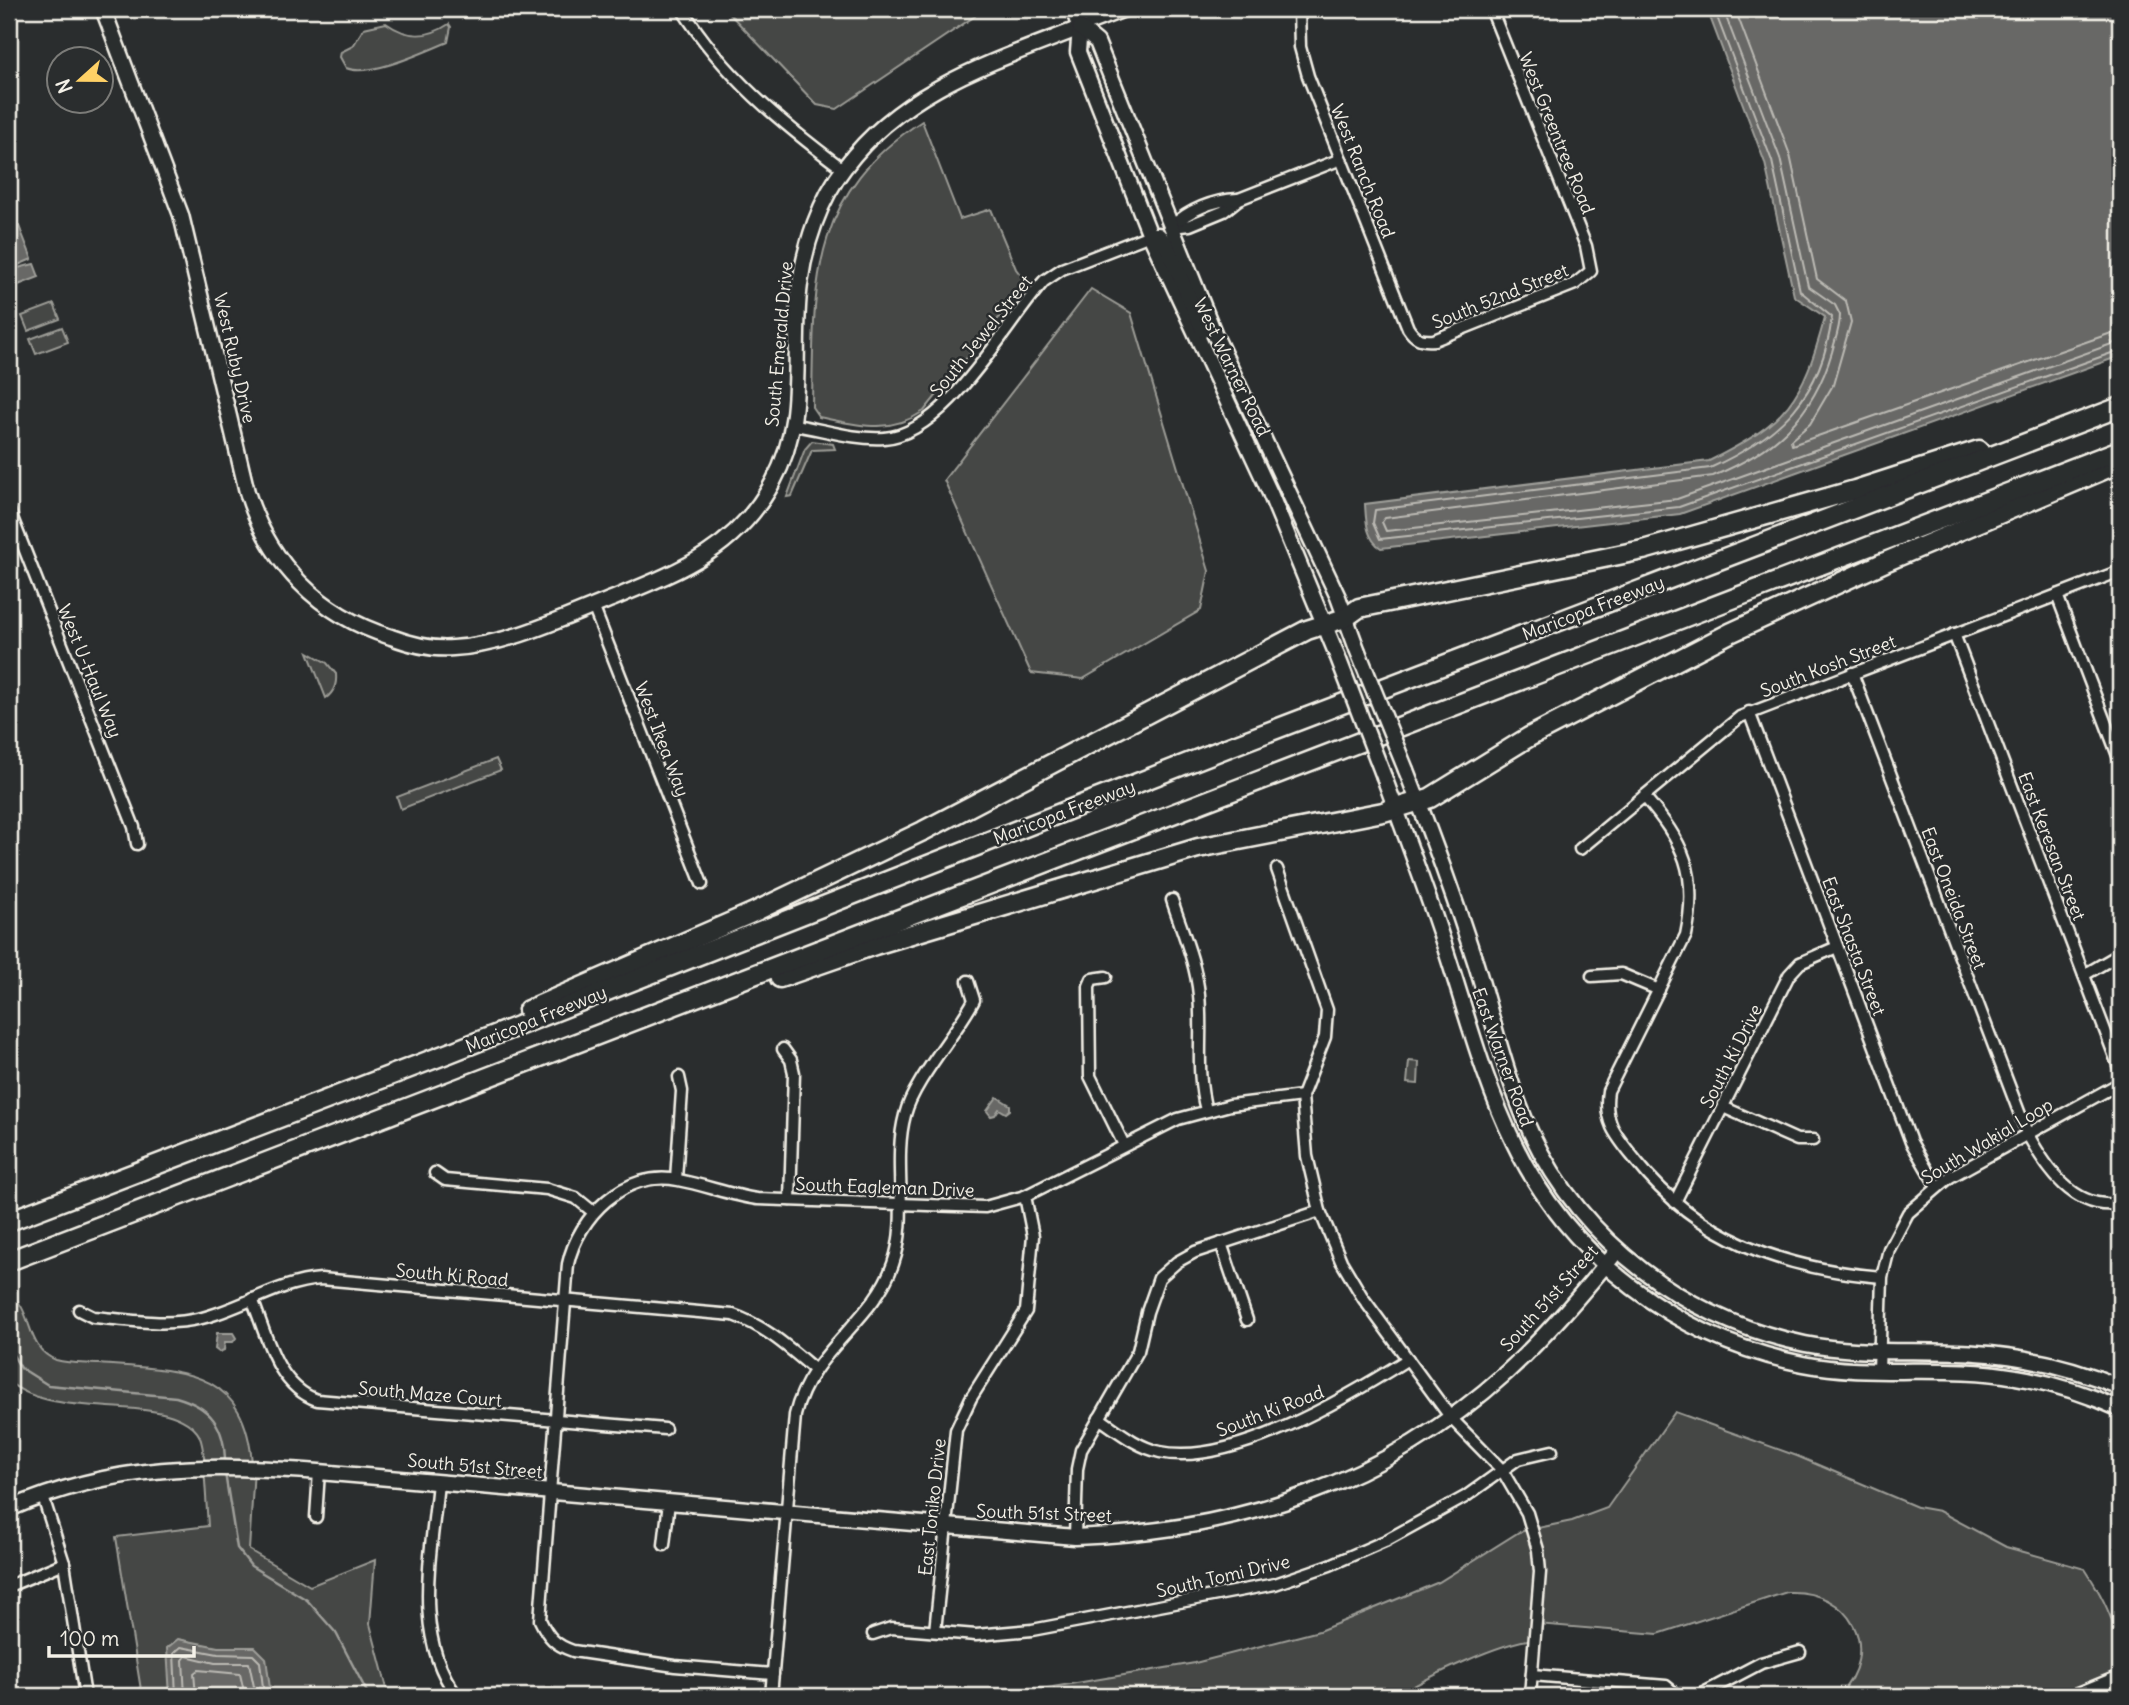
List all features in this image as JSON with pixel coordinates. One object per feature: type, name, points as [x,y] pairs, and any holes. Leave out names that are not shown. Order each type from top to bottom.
[{"type":"highway","points":[[449,1053],[535,1006],[751,913],[923,831],[1298,634],[1345,618],[1359,608],[1604,559],[1699,535],[1941,463],[2120,398]]},
{"type":"highway","name":"Maricopa Freeway","points":[[9,1221],[449,1053],[1229,747],[2120,407]]},
{"type":"highway","name":"Maricopa Freeway","points":[[9,1261],[2120,450]]},
{"type":"highway","points":[[572,1045],[604,1045],[876,945],[1185,852],[1396,809],[1418,802],[1562,718],[1730,632],[1885,562],[2120,463]]},
{"type":"highway","points":[[9,1209],[76,1195]]},
{"type":"main road","name":"West Ruby Drive","points":[[103,9],[178,205],[247,492],[260,529],[295,578],[327,608],[366,630],[415,645]]},
{"type":"main road","name":"West Warner Road","points":[[1073,9],[1080,28],[1079,52],[1150,234],[1270,493],[1362,719]]},
{"type":"main road","name":"South Emerald Drive","points":[[415,645],[449,649],[484,645],[685,569],[733,535],[749,518],[774,481],[794,425],[798,390],[802,273],[816,223],[843,169],[888,121],[925,94],[967,72],[1080,28]]},
{"type":"main road","name":"West Warner Road","points":[[1080,28],[1097,42],[1224,354],[1338,597],[1381,709]]},
{"type":"main road","points":[[1150,234],[1160,236],[1166,244],[1207,338],[1214,351],[1224,354]]},
{"type":"main road","name":"East Warner Road","points":[[1381,709],[1456,901],[1524,1115],[1557,1177],[1579,1208],[1618,1250],[1669,1291],[1720,1317],[1807,1344],[1880,1351],[1993,1354],[2052,1362],[2120,1387]]},
{"type":"main road","name":"East Warner Road","points":[[1362,719],[1438,926],[1475,1043],[1506,1124],[1541,1190],[1565,1223],[1606,1265],[1658,1307],[1715,1337],[1770,1357],[1804,1365],[1879,1371],[1993,1374],[2083,1392],[2120,1409]]},
{"type":"main road","points":[[1506,1124],[1524,1115]]},
{"type":"main road","name":"South 51st Street","points":[[9,1509],[118,1476],[204,1466],[319,1472],[1075,1537],[1186,1528],[1253,1514],[1350,1478],[1389,1458],[1451,1418],[1520,1359],[1618,1250]]},
{"type":"main road","points":[[1993,1354],[1993,1374]]},
{"type":"main road","points":[[2076,1696],[2120,1678]]},
{"type":"street","points":[[682,9],[712,52],[753,99],[843,169]]},
{"type":"street","points":[[1080,28],[1130,9]]},
{"type":"street","name":"West Ranch Road","points":[[1299,9],[1304,63],[1408,327],[1417,339]]},
{"type":"street","name":"West Greentree Road","points":[[1491,9],[1586,246],[1591,271]]},
{"type":"street","points":[[1171,227],[1182,216],[1222,200],[1239,199],[1341,159]]},
{"type":"street","name":"South Jewel Street","points":[[794,425],[869,439],[897,437],[912,431],[941,411],[1044,281],[1062,269],[1150,234]]},
{"type":"street","name":"South 52nd Street","points":[[1417,339],[1434,340],[1575,284],[1591,271]]},
{"type":"street","name":"West U-Haul Way","points":[[9,510],[134,827],[137,844]]},
{"type":"street","name":"South Kosh Street","points":[[1580,849],[1728,724],[1749,712],[2120,571]]},
{"type":"street","points":[[2057,595],[2120,761]]},
{"type":"street","name":"West Ikea Way","points":[[593,606],[702,884]]},
{"type":"street","name":"East Keresan Street","points":[[1954,634],[2120,1070]]},
{"type":"street","name":"East Oneida Street","points":[[1852,673],[2027,1133],[2069,1191],[2095,1203],[2120,1203]]},
{"type":"street","name":"East Shasta Street","points":[[1749,712],[1911,1142],[1937,1187]]},
{"type":"street","points":[[1644,796],[1672,829],[1684,852],[1691,880],[1692,909],[1686,935],[1608,1091],[1605,1110],[1610,1125],[1630,1153],[1675,1202],[1707,1226],[1766,1254],[1822,1271],[1882,1277]]},
{"type":"street","points":[[1277,869],[1327,1010],[1325,1037],[1302,1096],[1307,1156],[1320,1211],[1350,1279],[1451,1418],[1502,1470],[1527,1513],[1538,1550],[1540,1572],[1530,1696]]},
{"type":"street","points":[[1172,900],[1196,974],[1200,997],[1198,1069],[1206,1110]]},
{"type":"street","name":"South Ki Drive","points":[[1675,1202],[1789,975],[1800,963],[1837,947]]},
{"type":"street","points":[[2084,975],[2120,954]]},
{"type":"street","points":[[1592,976],[1621,974],[1659,990]]},
{"type":"street","points":[[1106,977],[1091,979],[1089,986],[1087,1055],[1094,1089],[1124,1145]]},
{"type":"street","points":[[771,1696],[796,1415],[801,1392],[814,1369],[886,1280],[898,1243],[905,1112],[974,1000],[968,981]]},
{"type":"street","points":[[783,1049],[792,1060],[794,1073],[790,1200]]},
{"type":"street","points":[[676,1179],[682,1091],[679,1077]]},
{"type":"street","name":"South Wakial Loop","points":[[1879,1371],[1882,1277],[1898,1228],[1908,1213],[1937,1187],[2027,1133],[2120,1083]]},
{"type":"street","name":"South Eagleman Drive","points":[[773,1674],[674,1666],[573,1650],[560,1646],[547,1635],[540,1620],[539,1603],[565,1301],[572,1246],[592,1211],[636,1184],[654,1179],[676,1179],[728,1194],[790,1200],[985,1207],[1025,1196],[1153,1130],[1206,1110],[1302,1096]]},
{"type":"street","points":[[1723,1107],[1797,1140],[1813,1140]]},
{"type":"street","points":[[435,1173],[445,1180],[561,1192],[592,1211]]},
{"type":"street","name":"East Toniko Drive","points":[[935,1631],[956,1430],[971,1398],[1026,1311],[1033,1236],[1025,1196]]},
{"type":"street","points":[[1075,1537],[1077,1469],[1081,1450],[1138,1351],[1147,1312],[1160,1278],[1177,1262],[1221,1243],[1320,1211]]},
{"type":"street","points":[[1221,1243],[1247,1320]]},
{"type":"street","name":"South Ki Road","points":[[79,1310],[93,1317],[171,1323],[205,1317],[286,1285],[321,1279],[733,1315],[754,1322],[772,1334],[814,1369]]},
{"type":"street","name":"South Maze Court","points":[[252,1299],[278,1365],[289,1383],[301,1394],[317,1400],[665,1429]]},
{"type":"street","name":"South Ki Road","points":[[1099,1418],[1135,1442],[1158,1452],[1182,1455],[1211,1451],[1315,1413],[1358,1391],[1408,1359]]},
{"type":"street","name":"South Tomi Drive","points":[[873,1634],[891,1628],[976,1634],[1032,1630],[1275,1584],[1330,1565],[1402,1532],[1465,1497],[1518,1459],[1552,1451]]},
{"type":"street","points":[[316,1517],[319,1472]]},
{"type":"street","points":[[438,1482],[427,1603],[429,1631],[450,1687],[457,1696]]},
{"type":"street","points":[[43,1497],[64,1563],[85,1696]]},
{"type":"street","points":[[664,1545],[669,1502]]},
{"type":"street","points":[[9,1586],[64,1563]]},
{"type":"street","points":[[1698,1696],[1752,1667],[1800,1652]]},
{"type":"street","points":[[1532,1675],[1666,1686],[1678,1696]]},
{"type":"shaded area","points":[[725,9],[979,9],[975,16],[837,109],[817,105]]},
{"type":"shaded area","points":[[386,23],[402,32],[417,35],[433,32],[449,24],[451,27],[448,42],[411,57],[368,70],[346,68],[340,57],[341,52],[353,46],[364,28]]},
{"type":"shaded area","points":[[922,121],[960,219],[991,209],[1016,269],[1027,283],[924,411],[885,426],[860,425],[819,417],[812,407],[814,322],[825,246],[838,212],[857,180],[885,150]]},
{"type":"shaded area","points":[[1091,289],[1131,313],[1209,571],[1201,610],[1083,679],[1031,673],[944,480]]},
{"type":"shaded area","points":[[54,304],[60,319],[28,331],[22,316]]},
{"type":"shaded area","points":[[62,327],[68,342],[36,354],[30,339]]},
{"type":"shaded area","points":[[812,441],[833,444],[835,449],[812,450],[792,496],[787,497],[805,449]]},
{"type":"shaded area","points":[[308,652],[327,663],[336,674],[334,688],[326,698]]},
{"type":"shaded area","points":[[496,759],[501,770],[401,809],[397,797]]},
{"type":"shaded area","points":[[1409,1061],[1419,1062],[1418,1084],[1407,1083]]},
{"type":"shaded area","points":[[9,1294],[17,1300],[39,1347],[56,1360],[180,1373],[202,1379],[221,1390],[236,1407],[246,1431],[252,1463],[205,1463],[202,1442],[197,1432],[181,1420],[161,1413],[55,1401],[30,1394],[9,1382]]},
{"type":"shaded area","points":[[1675,1412],[1797,1456],[1917,1507],[1939,1511],[2006,1547],[2085,1569],[2104,1602],[2114,1630],[2119,1659],[2120,1696],[1838,1696],[1852,1678],[1858,1660],[1859,1642],[1853,1625],[1843,1611],[1828,1600],[1809,1594],[1787,1592],[1658,1634],[1537,1624],[1535,1639],[1503,1646],[1464,1662],[1397,1696],[902,1696],[1029,1691],[1195,1663],[1319,1631],[1439,1582],[1519,1532],[1572,1521],[1607,1508]]},
{"type":"shaded area","points":[[204,1466],[254,1468],[249,1550],[310,1586],[375,1560],[370,1624],[389,1696],[142,1696],[116,1537],[208,1526]]},
{"type":"water","points":[[1707,9],[2120,9],[2120,356],[1680,514],[1381,548],[1372,540],[1365,504],[1709,461],[1757,434],[1788,406],[1799,389],[1817,346],[1825,317],[1794,296],[1765,163]]},
{"type":"water","points":[[19,226],[32,259],[18,265],[18,268],[34,264],[39,277],[13,287],[9,284],[9,250],[12,248],[9,230]]},
{"type":"water","points":[[997,1097],[1010,1105],[1010,1110],[1006,1113],[999,1109],[991,1116],[987,1111]]},
{"type":"water","points":[[217,1333],[233,1333],[236,1338],[233,1342],[225,1342],[224,1350],[219,1352],[215,1349]]},
{"type":"water","points":[[178,1639],[218,1647],[255,1647],[266,1658],[271,1696],[170,1696],[167,1648]]},
{"type":"waterway","points":[[9,1349],[21,1368],[48,1385],[176,1397],[198,1406],[219,1428],[225,1463]]},
{"type":"waterway","points":[[225,1473],[237,1548],[251,1566],[307,1600],[336,1633],[369,1696]]}]
